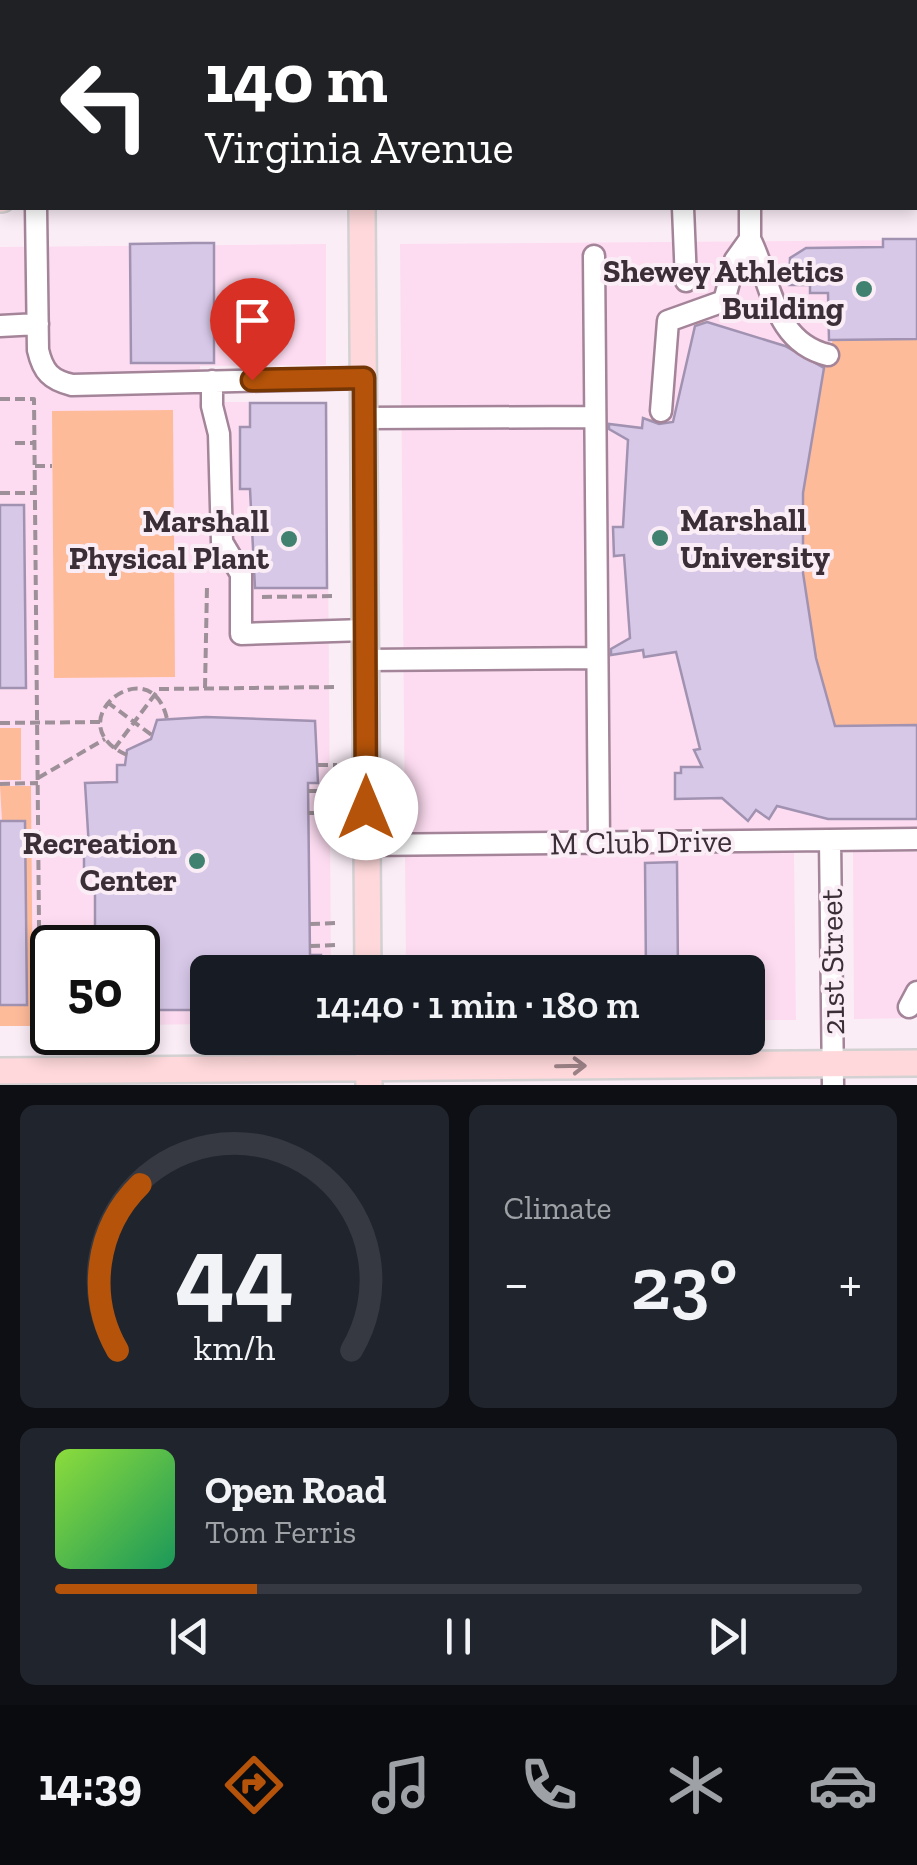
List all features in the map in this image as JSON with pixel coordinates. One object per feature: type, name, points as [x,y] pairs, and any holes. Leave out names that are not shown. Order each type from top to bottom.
[{"type":"main road","points":[[362,210],[368,955]]},
{"type":"main road","points":[[0,1071],[51,1078],[833,1075],[917,1064]]},
{"type":"street","points":[[36,210],[41,364],[56,381],[72,385],[364,378]]},
{"type":"street","points":[[682,210],[686,281]]},
{"type":"street","points":[[750,210],[750,239],[768,274],[775,311],[790,334],[808,350],[828,354]]},
{"type":"street","points":[[660,411],[668,320],[724,301],[735,260],[750,239]]},
{"type":"street","points":[[594,256],[599,843]]},
{"type":"street","points":[[0,326],[38,324]]},
{"type":"street","points":[[212,381],[212,406],[220,434],[222,542],[241,574],[242,634],[366,630]]},
{"type":"street","points":[[364,418],[595,417]]},
{"type":"street","points":[[366,660],[597,658]]},
{"type":"street","name":"M Club Drive","points":[[366,845],[917,839]]},
{"type":"street","name":"21st Street","points":[[830,840],[833,1075]]},
{"type":"path","points":[[0,398],[34,399],[39,925]]},
{"type":"path","points":[[15,444],[34,444]]},
{"type":"path","points":[[35,466],[52,466]]},
{"type":"path","points":[[0,493],[35,493]]},
{"type":"path","points":[[204,688],[207,587]]},
{"type":"path","points":[[309,588],[309,596]]},
{"type":"path","points":[[258,596],[334,596]]},
{"type":"path","points":[[114,749],[159,688],[336,687]]},
{"type":"path","points":[[126,755],[106,739],[101,722],[108,702],[130,689],[154,696],[167,719]]},
{"type":"path","points":[[108,702],[153,736]]},
{"type":"path","points":[[0,723],[101,722]]},
{"type":"path","points":[[0,784],[38,781],[106,739]]},
{"type":"path","points":[[318,765],[337,765]]},
{"type":"path","points":[[308,791],[337,791]]},
{"type":"path","points":[[308,813],[337,813]]},
{"type":"path","points":[[310,924],[338,923]]},
{"type":"path","points":[[310,946],[338,945]]},
{"type":"shaded area","name":"Marshall University","points":[[917,240],[917,833],[405,837],[400,244]]},
{"type":"shaded area","points":[[326,244],[326,365],[200,366],[199,402],[327,402],[331,955],[190,955],[190,1024],[160,1025],[160,925],[30,925],[30,1026],[0,1026],[0,247]]},
{"type":"shaded area","points":[[697,319],[826,359],[833,340],[917,339],[917,819],[828,819],[777,806],[769,819],[756,811],[748,821],[716,789],[694,750],[700,748],[676,652],[644,657],[643,650],[620,652],[640,633],[630,634],[624,556],[614,556],[613,527],[623,526],[628,443],[639,439],[621,436],[616,430],[622,425],[641,428],[643,418],[673,422]]},
{"type":"shaded area","points":[[173,410],[175,677],[54,678],[52,411]]},
{"type":"shaded area","points":[[0,728],[21,728],[21,780],[0,780]]},
{"type":"shaded area","points":[[0,786],[31,786],[30,1026],[0,1026],[0,1005],[27,1004],[25,822],[2,821]]},
{"type":"shaded area","points":[[853,852],[917,852],[917,1018],[854,1019]]},
{"type":"shaded area","points":[[794,853],[796,1020],[765,1020],[765,955],[406,955],[405,855]]},
{"type":"building","name":"Shewey Athletics Building","points":[[883,239],[917,239],[917,339],[829,340],[828,293],[810,293],[810,285],[789,285],[790,258],[806,248],[883,247]]},
{"type":"building","points":[[214,243],[214,363],[131,363],[130,244]]},
{"type":"building","points":[[707,322],[785,346],[824,368],[803,493],[803,573],[816,658],[835,726],[917,725],[917,819],[828,819],[777,806],[769,819],[756,810],[748,821],[722,798],[675,799],[675,773],[681,773],[681,767],[702,767],[694,750],[700,749],[676,652],[644,657],[643,650],[611,655],[611,649],[630,638],[624,555],[614,556],[613,527],[623,527],[628,440],[609,429],[609,424],[642,428],[643,418],[659,424],[673,422],[695,326]]},
{"type":"building","name":"Marshall Physical Plant","points":[[250,403],[326,403],[327,588],[255,588],[250,489],[240,489],[240,427],[250,427]]},
{"type":"building","points":[[0,505],[24,505],[26,688],[0,688]]},
{"type":"building","name":"Recreation Center","points":[[206,717],[315,721],[318,783],[308,783],[310,955],[190,955],[190,1010],[160,1010],[160,925],[95,925],[95,873],[84,874],[84,848],[89,848],[85,783],[117,782],[117,765],[125,765],[127,750],[151,739],[157,720]]},
{"type":"building","points":[[0,821],[25,821],[27,1005],[0,1005]]},
{"type":"building","points":[[677,862],[678,955],[646,955],[645,863]]},
{"type":"place","name":"Shewey Athletics Building","points":[[864,289]]},
{"type":"place","name":"Marshall University","points":[[660,538]]},
{"type":"place","name":"Marshall Physical Plant","points":[[289,539]]},
{"type":"place","name":"Recreation Center","points":[[197,861]]},
{"type":"route","points":[[252,380],[364,378],[366,808]]}]
